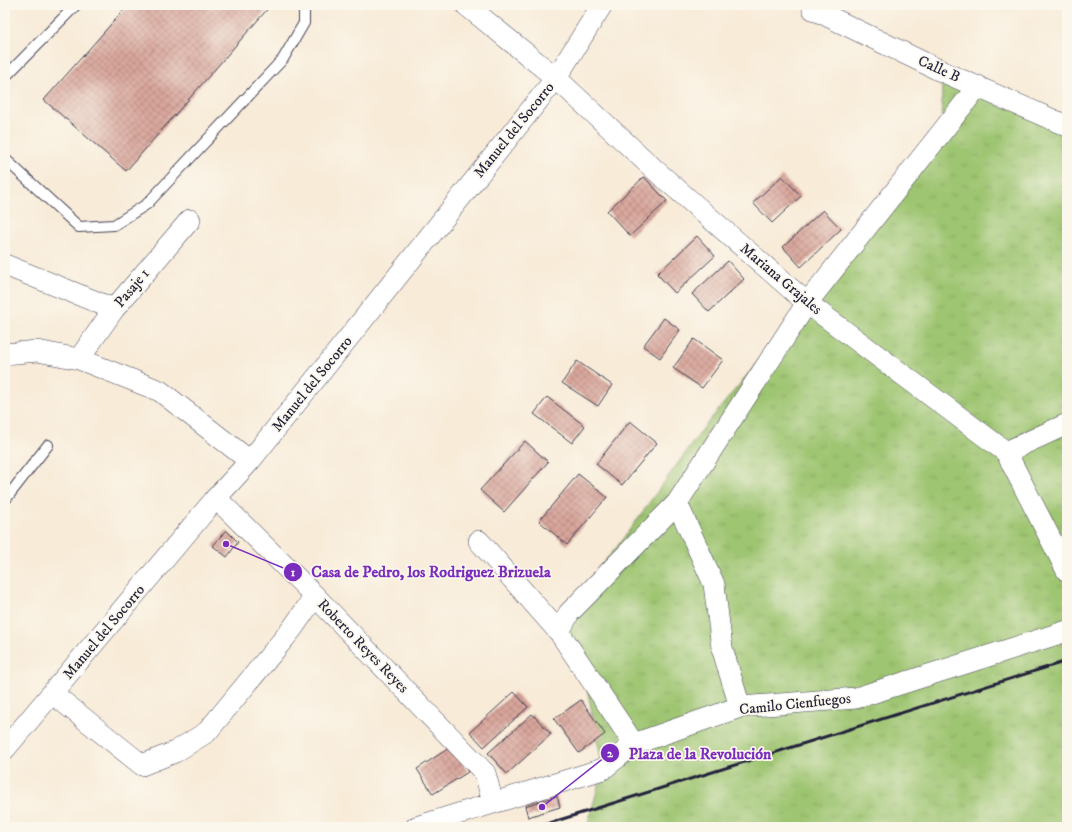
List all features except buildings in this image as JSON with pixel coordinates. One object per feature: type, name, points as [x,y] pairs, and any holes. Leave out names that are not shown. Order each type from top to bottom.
[{"type":"street","name":"Mariana Grajales","points":[[466,5],[556,78],[655,170],[807,303],[1006,452],[1067,572]]},
{"type":"street","name":"Manuel del Socorro","points":[[5,750],[216,498],[250,461],[556,78],[602,5]]},
{"type":"street","name":"Calle B","points":[[813,9],[941,70],[1067,126]]},
{"type":"street","points":[[559,632],[569,613],[677,503],[807,303],[978,86]]},
{"type":"street","name":"Pasaje 1","points":[[79,359],[114,309],[190,220]]},
{"type":"street","points":[[5,265],[114,309]]},
{"type":"street","points":[[5,354],[37,351],[79,359],[160,391],[250,461]]},
{"type":"street","points":[[1006,452],[1067,424]]},
{"type":"street","name":"Roberto Reyes Reyes","points":[[216,498],[315,596],[485,773],[493,803]]},
{"type":"street","points":[[677,503],[714,584],[722,648],[740,707]]},
{"type":"street","points":[[478,541],[559,632],[634,744]]},
{"type":"street","points":[[52,693],[142,765],[175,752],[207,732],[292,629],[315,596]]},
{"type":"street","name":"Camilo Cienfuegos","points":[[416,827],[603,769],[634,744],[740,707],[856,698],[1067,631]]},
{"type":"lane","points":[[5,77],[76,5]]},
{"type":"lane","points":[[5,159],[79,226],[114,225],[147,204],[283,59],[304,23],[304,5]]},
{"type":"lane","points":[[5,500],[48,445]]},
{"type":"green space","points":[[941,71],[1067,126],[1067,827],[587,827],[603,769],[587,688],[561,612],[617,547],[705,426],[807,303],[943,131]]},
{"type":"railway","points":[[537,827],[1067,661]]},
{"type":"place","name":"Casa de Pedro, los Rodriguez Brizuela","points":[[226,544]]},
{"type":"place","name":"Plaza de la Revolución","points":[[542,807]]}]
